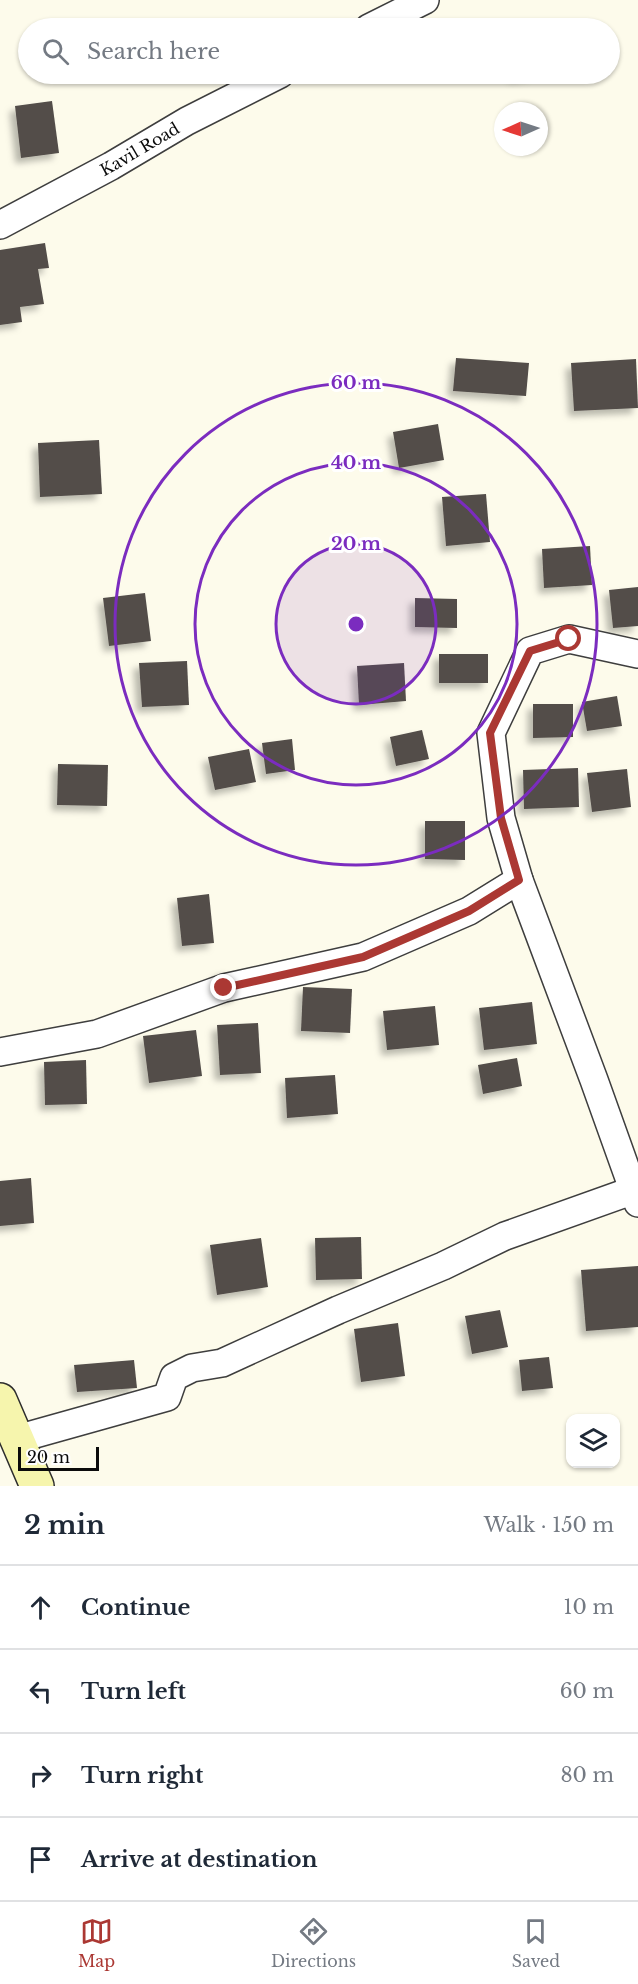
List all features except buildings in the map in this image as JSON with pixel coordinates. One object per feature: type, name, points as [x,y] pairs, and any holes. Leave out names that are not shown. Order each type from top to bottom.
[{"type":"main road","points":[[0,1400],[37,1486]]},
{"type":"street","points":[[389,18],[425,0]]},
{"type":"street","name":"Kavil Road","points":[[0,225],[111,166],[187,121],[260,84]]},
{"type":"street","points":[[17,1439],[167,1397],[174,1377],[192,1368],[222,1363],[443,1266],[505,1236],[636,1196],[519,880],[501,818],[490,733],[530,651],[569,639],[638,654]]},
{"type":"street","points":[[0,1052],[97,1034],[224,988],[363,957],[469,911],[519,880]]},
{"type":"route","points":[[224,988],[363,957],[469,911],[519,880],[501,818],[490,733],[530,651],[569,639]]}]
